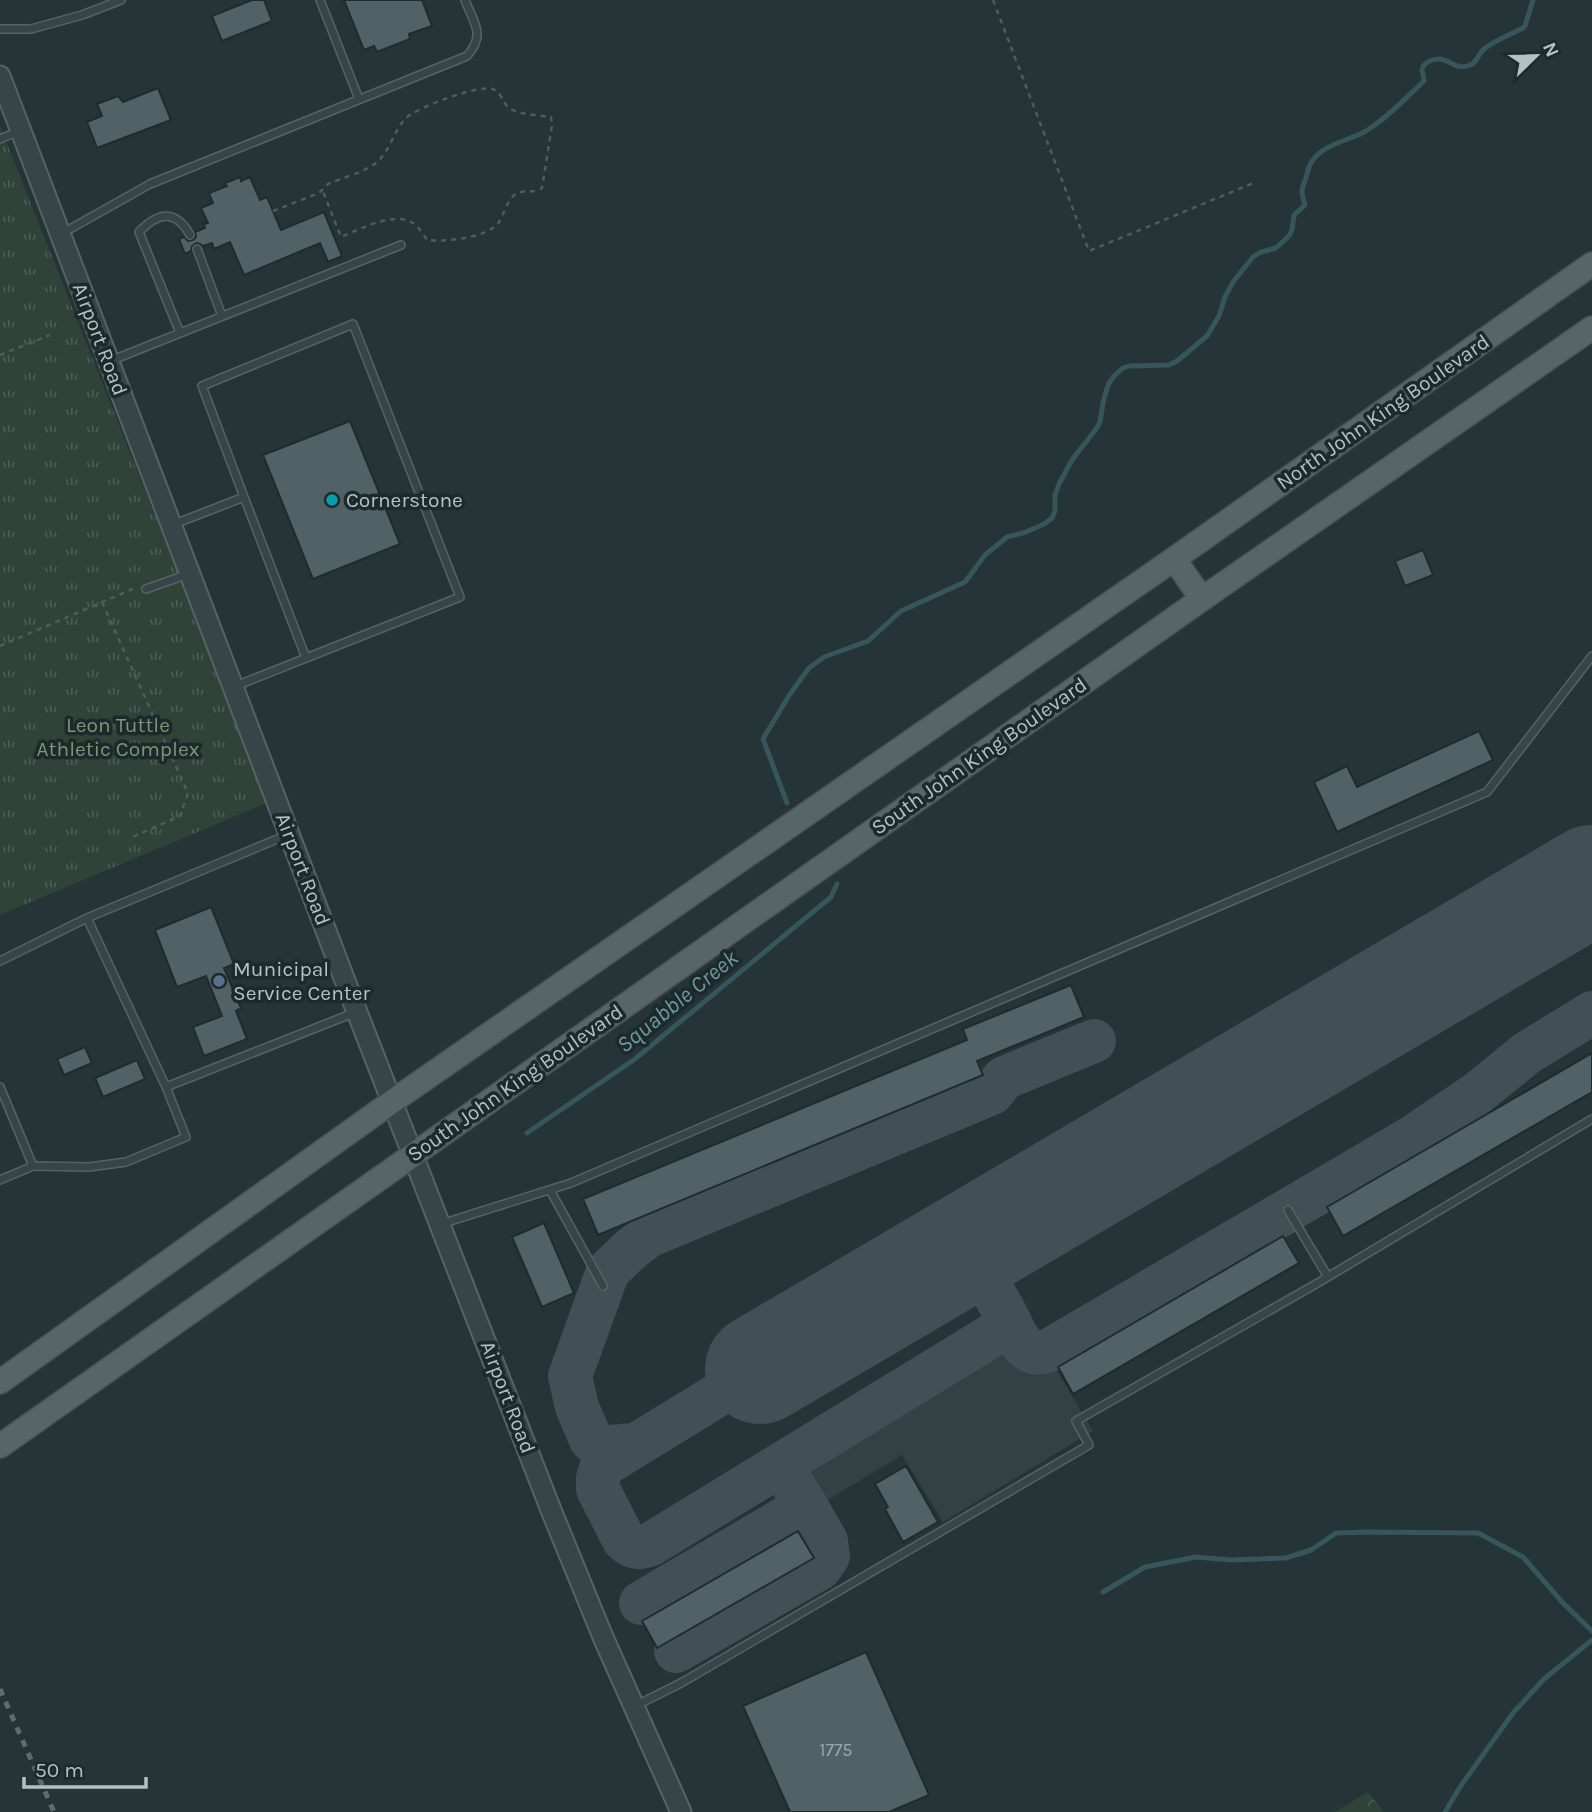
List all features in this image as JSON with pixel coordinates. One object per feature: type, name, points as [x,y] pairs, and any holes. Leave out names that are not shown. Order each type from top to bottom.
[{"type":"main road","name":"North John King Boulevard","points":[[1174,559],[1592,264]]},
{"type":"main road","points":[[0,1382],[393,1101],[1174,559],[1202,599],[1592,328]]},
{"type":"main road","name":"South John King Boulevard","points":[[0,1446],[1202,599]]},
{"type":"street","name":"Airport Road","points":[[0,76],[357,1012],[556,1520],[603,1637],[681,1812]]},
{"type":"lane","points":[[0,29],[31,29],[82,15],[121,0]]},
{"type":"lane","points":[[320,0],[359,99]]},
{"type":"lane","points":[[60,234],[150,184],[467,56],[477,45],[478,34],[465,0]]},
{"type":"lane","points":[[0,139],[21,131]]},
{"type":"lane","points":[[180,333],[139,232],[150,220],[163,216],[178,219],[190,235]]},
{"type":"lane","points":[[109,361],[401,245]]},
{"type":"lane","points":[[197,249],[222,316]]},
{"type":"lane","points":[[233,687],[460,597],[353,324],[202,386],[306,658]]},
{"type":"lane","points":[[172,526],[244,496]]},
{"type":"lane","points":[[145,587],[190,573]]},
{"type":"lane","points":[[441,1224],[584,1177],[1487,792],[1592,656]]},
{"type":"lane","points":[[0,961],[87,918],[289,834]]},
{"type":"lane","points":[[0,1180],[33,1166],[89,1167],[126,1162],[186,1137],[166,1087],[87,918]]},
{"type":"lane","points":[[166,1087],[357,1012]]},
{"type":"lane","points":[[0,1087],[33,1166]]},
{"type":"lane","points":[[634,1706],[673,1687],[1089,1445],[1076,1421],[1328,1277],[1592,1119]]},
{"type":"lane","points":[[550,1189],[603,1286]]},
{"type":"lane","points":[[1288,1210],[1328,1277]]},
{"type":"path","points":[[993,0],[1088,251],[1256,182]]},
{"type":"path","points":[[273,211],[319,193],[323,189],[328,184],[374,165],[407,117],[437,101],[475,89],[492,88],[512,111],[551,117],[542,188],[537,192],[517,193],[497,225],[475,236],[427,240],[416,225],[393,218],[341,237],[323,189]]},
{"type":"path","points":[[0,355],[50,335]]},
{"type":"path","points":[[0,646],[102,602],[145,587]]},
{"type":"path","points":[[102,602],[188,793],[180,816],[130,838]]},
{"type":"shaded area","points":[[1021,1311],[1093,1431],[943,1522],[902,1455],[798,1518],[766,1465]]},
{"type":"green space","name":"Leon Tuttle Athletic Complex","points":[[0,126],[269,802],[0,915]]},
{"type":"green space","points":[[1368,1792],[1384,1812],[1335,1812]]},
{"type":"building","points":[[252,0],[264,0],[272,21],[222,41],[212,16]]},
{"type":"building","points":[[344,0],[422,0],[432,26],[409,34],[410,39],[377,52],[374,46],[364,50]]},
{"type":"building","points":[[158,88],[171,120],[97,148],[87,122],[102,116],[97,104],[118,96],[123,102]]},
{"type":"building","points":[[240,177],[241,181],[250,177],[260,200],[267,197],[281,230],[324,212],[342,256],[328,262],[320,243],[244,275],[230,242],[214,249],[212,243],[203,246],[196,243],[191,251],[185,254],[179,239],[184,237],[188,241],[193,240],[196,237],[195,232],[205,228],[204,224],[208,223],[201,208],[213,203],[209,193]]},
{"type":"building","name":"Cornerstone","points":[[350,421],[400,544],[313,579],[263,455]]},
{"type":"building","points":[[1423,550],[1433,575],[1405,586],[1395,561]]},
{"type":"building","points":[[1479,731],[1493,760],[1337,832],[1314,782],[1347,766],[1357,787]]},
{"type":"building","name":"Municipal Service Center","points":[[211,907],[234,964],[224,968],[241,1008],[236,1011],[247,1039],[204,1056],[193,1027],[222,1016],[206,976],[177,987],[155,930]]},
{"type":"building","points":[[1071,985],[1084,1017],[977,1061],[983,1075],[598,1235],[583,1199],[967,1040],[963,1029]]},
{"type":"building","points":[[85,1047],[92,1063],[64,1075],[57,1059]]},
{"type":"building","points":[[1592,1053],[1592,1092],[1343,1236],[1327,1207]]},
{"type":"building","points":[[137,1060],[145,1079],[103,1097],[95,1078]]},
{"type":"building","points":[[544,1223],[574,1293],[542,1307],[512,1237]]},
{"type":"building","points":[[1283,1236],[1299,1263],[1073,1394],[1058,1367]]},
{"type":"building","points":[[906,1466],[938,1522],[903,1542],[875,1484]]},
{"type":"building","points":[[798,1531],[814,1558],[657,1648],[642,1621]]},
{"type":"building","points":[[866,1652],[929,1795],[889,1812],[790,1812],[743,1706]]},
{"type":"waterway","name":"Squabble Creek","points":[[787,803],[763,739],[809,668],[824,657],[868,641],[901,611],[965,582],[985,555],[1007,537],[1026,532],[1052,518],[1059,484],[1072,460],[1100,422],[1108,385],[1114,376],[1129,366],[1169,365],[1207,336],[1219,316],[1233,282],[1253,257],[1276,248],[1289,236],[1294,215],[1305,205],[1302,188],[1315,157],[1330,146],[1366,131],[1389,114],[1424,81],[1422,70],[1428,62],[1441,59],[1459,66],[1470,65],[1488,46],[1523,28],[1533,0]]},
{"type":"waterway","name":"Squabble Creek","points":[[527,1133],[635,1059],[831,897],[837,884]]},
{"type":"waterway","points":[[1103,1592],[1145,1567],[1196,1557],[1232,1560],[1286,1558],[1311,1550],[1336,1533],[1478,1533],[1523,1557],[1563,1603],[1592,1631]]},
{"type":"waterway","points":[[1445,1812],[1513,1713],[1544,1679],[1592,1640]]},
{"type":"taxiway","points":[[1004,1311],[1026,1348],[1040,1352],[1050,1350],[1413,1137],[1475,1095],[1527,1053],[1592,1013]]},
{"type":"taxiway","points":[[635,1445],[599,1446],[591,1440],[577,1407],[570,1376],[608,1271],[631,1249],[648,1236],[992,1093],[1004,1078],[1094,1041]]},
{"type":"taxiway","points":[[760,1369],[602,1466],[598,1489],[627,1543],[636,1547],[651,1544],[996,1333],[1004,1320],[1004,1311],[968,1248]]},
{"type":"taxiway","points":[[641,1603],[806,1506],[781,1465]]},
{"type":"taxiway","points":[[676,1651],[820,1568],[828,1556],[826,1541],[806,1506]]},
{"type":"runway","points":[[760,1369],[1592,880]]},
{"type":"railway","points":[[0,1689],[54,1812]]},
{"type":"place","name":"Cornerstone","points":[[332,500]]},
{"type":"place","name":"Municipal Service Center","points":[[219,981]]}]
